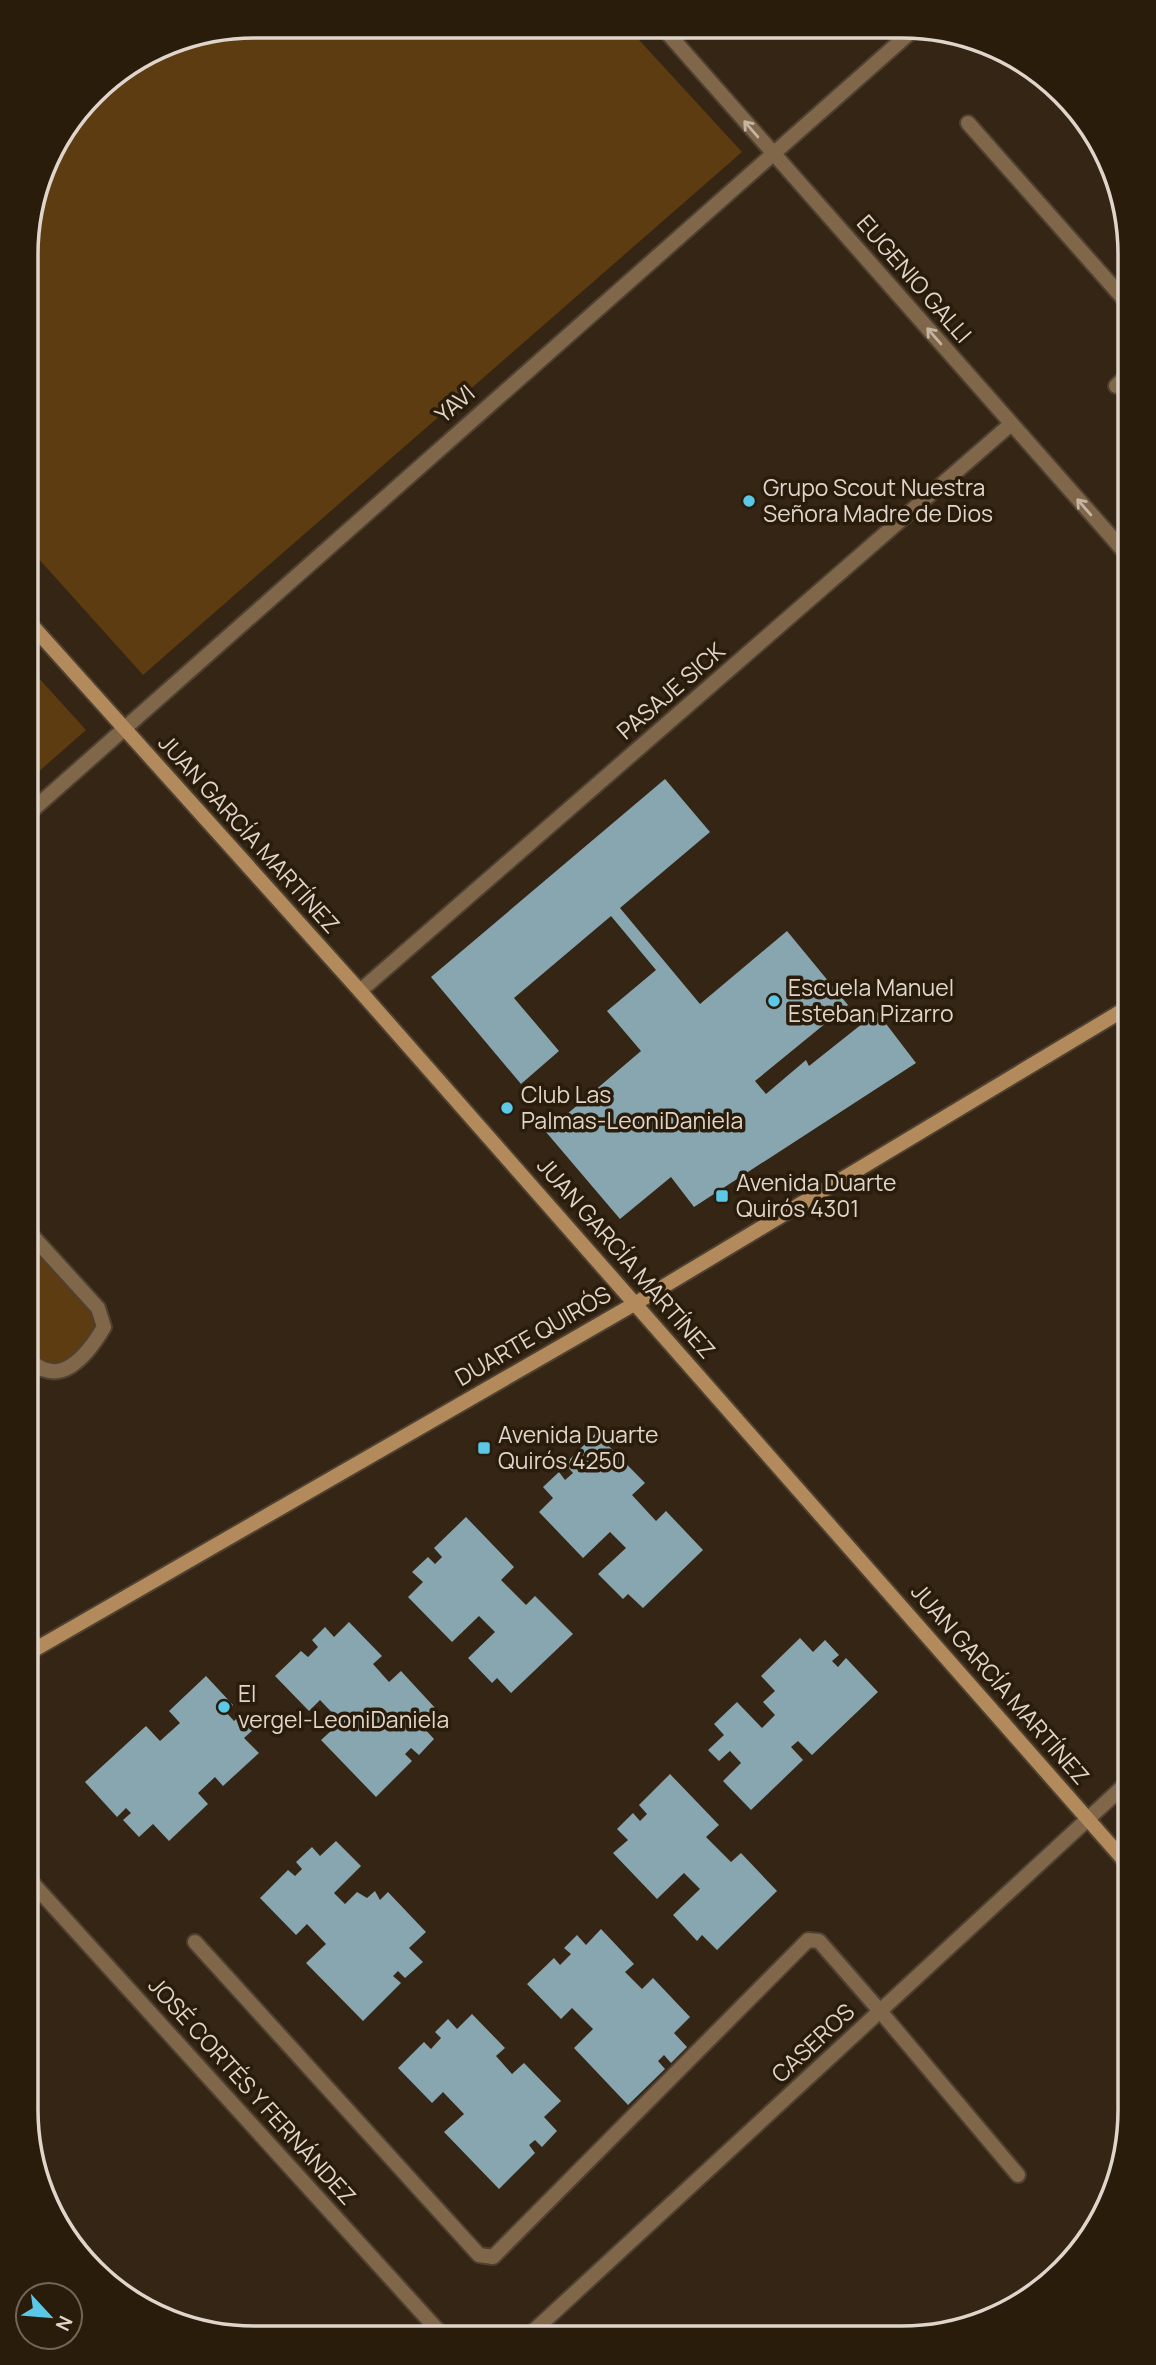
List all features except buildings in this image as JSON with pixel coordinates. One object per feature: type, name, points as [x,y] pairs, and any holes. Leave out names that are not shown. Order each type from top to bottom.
[{"type":"main road","name":"JUAN GARCÍA MARTÍNEZ","points":[[39,633],[636,1303],[1117,1852]]},
{"type":"main road","name":"DUARTE QUIRÓS","points":[[38,1648],[636,1303],[1118,1013]]},
{"type":"street","name":"EUGENIO GALLI","points":[[672,38],[1118,544]]},
{"type":"street","name":"YAVI","points":[[39,803],[904,38]]},
{"type":"street","points":[[968,123],[1118,292]]},
{"type":"street","name":"PASAJE SICK","points":[[360,992],[1011,424]]},
{"type":"street","points":[[38,1243],[98,1308],[104,1327],[94,1345],[64,1372],[50,1373],[38,1367]]},
{"type":"street","name":"CASEROS","points":[[539,2326],[1117,1792]]},
{"type":"street","name":"JOSÉ CORTÉS Y FERNÁNDEZ","points":[[38,1889],[434,2326]]},
{"type":"street","points":[[195,1942],[479,2255],[493,2257],[808,1940],[819,1941],[1018,2175]]},
{"type":"shaded area","points":[[638,38],[742,152],[143,675],[39,559],[40,226],[55,172],[75,134],[92,112],[123,83],[159,61],[185,50],[240,39]]},
{"type":"shaded area","points":[[39,678],[86,730],[39,772]]},
{"type":"shaded area","points":[[38,1243],[98,1308],[104,1327],[64,1372],[38,1362]]},
{"type":"place","name":"Grupo Scout Nuestra Señora Madre de Dios","points":[[749,501]]},
{"type":"place","name":"Escuela Manuel Esteban Pizarro","points":[[774,1001]]},
{"type":"place","name":"Club Las Palmas-LeoniDaniela","points":[[507,1108]]},
{"type":"place","name":"Avenida Duarte Quirós 4301","points":[[722,1196]]},
{"type":"place","name":"Avenida Duarte Quirós 4250","points":[[484,1448]]},
{"type":"place","name":"El vergel-LeoniDaniela","points":[[224,1707]]}]
